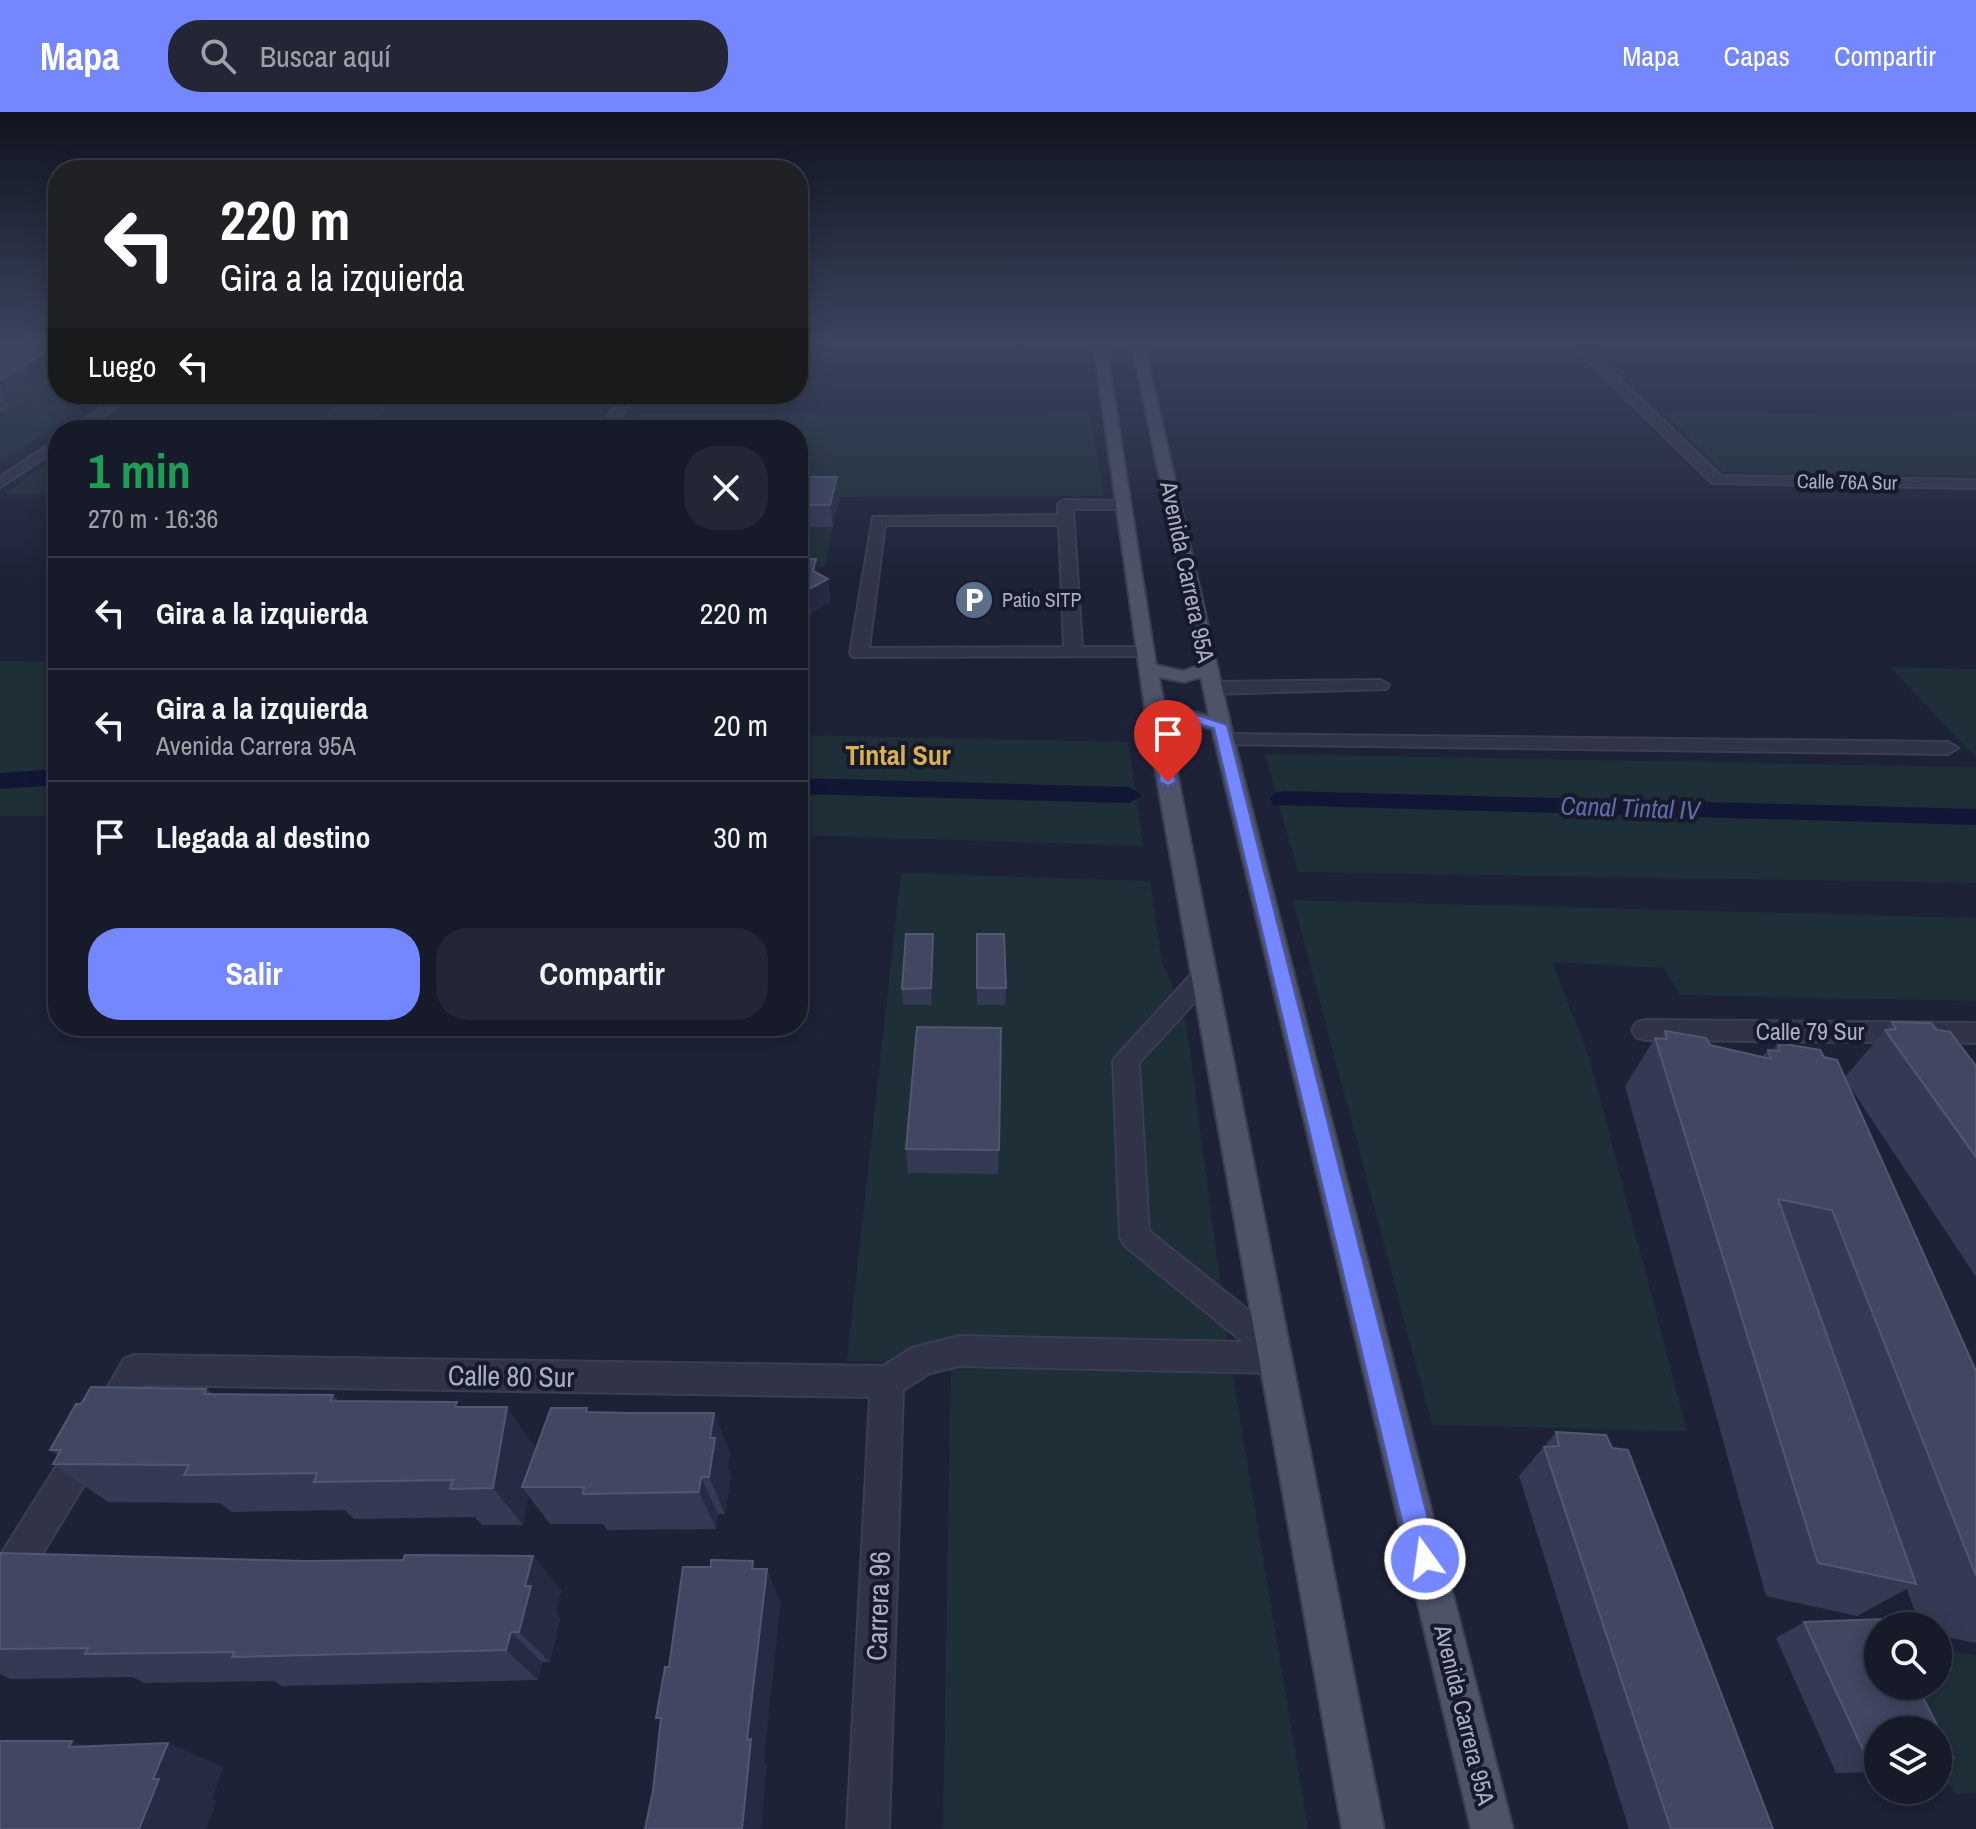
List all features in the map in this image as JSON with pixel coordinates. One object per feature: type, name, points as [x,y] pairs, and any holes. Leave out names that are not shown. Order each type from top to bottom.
[{"type":"main road","name":"Avenida Carrera 95A","points":[[1111,420],[1157,723],[1363,1829]]},
{"type":"main road","name":"Avenida Carrera 95A","points":[[1154,420],[1222,732],[1492,1829]]},
{"type":"main road","points":[[1146,661],[1184,677],[1210,678]]},
{"type":"main road","points":[[1157,723],[1182,715],[1222,732]]},
{"type":"street","name":"Calle 76A Sur","points":[[1655,420],[1717,480],[1976,484]]},
{"type":"street","points":[[0,483],[48,450]]},
{"type":"street","points":[[1073,652],[1065,504],[1123,505]]},
{"type":"street","points":[[1066,520],[878,520],[859,653],[1073,652],[1146,661]]},
{"type":"street","points":[[1210,678],[1380,685]]},
{"type":"street","points":[[1222,732],[1948,748]]},
{"type":"street","points":[[1204,976],[1126,1060],[1135,1237],[1273,1350]]},
{"type":"street","name":"Calle 79 Sur","points":[[1645,1030],[1976,1033]]},
{"type":"street","points":[[887,1382],[923,1359],[959,1351],[1273,1350]]},
{"type":"street","name":"Calle 80 Sur","points":[[0,1589],[135,1370],[887,1382]]},
{"type":"street","name":"Carrera 96","points":[[868,1829],[887,1382]]},
{"type":"shaded area","points":[[0,420],[48,420],[48,431],[0,463]]},
{"type":"shaded area","points":[[808,420],[1091,420],[1104,496],[808,497]]},
{"type":"shaded area","points":[[1671,420],[1976,420],[1976,476],[1724,472]]},
{"type":"shaded area","points":[[48,462],[48,494],[5,494]]},
{"type":"shaded area","points":[[808,527],[833,527],[825,567],[808,567]]},
{"type":"shaded area","points":[[0,661],[48,661],[48,816],[0,816]]},
{"type":"shaded area","points":[[1890,667],[1976,669],[1976,758]]},
{"type":"shaded area","points":[[808,735],[1128,742],[1143,846],[808,835]]},
{"type":"shaded area","points":[[1265,754],[1976,767],[1976,883],[1298,872]]},
{"type":"shaded area","points":[[901,873],[1150,881],[1161,958],[1186,1022],[1230,1359],[1308,1829],[943,1829],[951,1361],[847,1361]]},
{"type":"shaded area","points":[[1293,900],[1976,918],[1976,1001],[1680,995],[1664,968],[1552,962],[1589,1057],[1687,1431],[1432,1425]]},
{"type":"shaded area","points":[[1952,1651],[1976,1655],[1976,1793],[1956,1794],[1952,1789],[1952,1716],[1926,1716],[1911,1700],[1952,1700]]},
{"type":"building","points":[[808,477],[837,477],[830,505],[808,505]]},
{"type":"building","points":[[808,559],[816,559],[813,571],[828,579],[808,592]]},
{"type":"building","points":[[906,934],[933,934],[931,988],[902,989]]},
{"type":"building","points":[[977,934],[1004,934],[1006,988],[977,988]]},
{"type":"building","points":[[1892,1022],[1931,1023],[1937,1030],[1950,1032],[1976,1066],[1976,1157],[1885,1030],[1896,1029]]},
{"type":"building","points":[[917,1027],[1001,1028],[999,1150],[906,1149]]},
{"type":"building","points":[[1665,1031],[1706,1038],[1710,1045],[1771,1059],[1768,1050],[1780,1051],[1778,1043],[1820,1050],[1824,1057],[1837,1060],[1976,1371],[1976,1576],[1832,1210],[1778,1199],[1916,1584],[1818,1563],[1655,1038],[1667,1039]]},
{"type":"building","points":[[91,1387],[206,1389],[204,1394],[333,1395],[330,1401],[457,1402],[455,1407],[507,1407],[493,1488],[450,1489],[453,1480],[314,1482],[317,1473],[184,1475],[189,1465],[53,1464],[61,1450],[50,1450],[76,1404],[81,1404]]},
{"type":"building","points":[[551,1408],[587,1408],[586,1412],[714,1413],[710,1438],[715,1438],[709,1477],[701,1477],[699,1492],[583,1494],[584,1487],[522,1487]]},
{"type":"building","points":[[1556,1432],[1606,1435],[1612,1448],[1628,1450],[1773,1829],[1671,1829],[1544,1447],[1559,1446]]},
{"type":"building","points":[[0,1553],[305,1561],[403,1560],[405,1555],[533,1556],[525,1586],[531,1586],[519,1632],[511,1632],[506,1650],[232,1657],[235,1652],[85,1654],[88,1648],[0,1649]]},
{"type":"building","points":[[711,1560],[753,1561],[752,1569],[767,1569],[747,1740],[751,1739],[742,1829],[645,1829],[653,1791],[661,1718],[656,1718],[665,1667],[669,1667],[683,1567],[711,1567]]},
{"type":"building","points":[[1864,1620],[1864,1700],[1924,1700],[1932,1716],[1864,1716],[1864,1752],[1804,1622]]},
{"type":"building","points":[[0,1741],[72,1741],[69,1747],[168,1743],[153,1779],[159,1779],[139,1829],[0,1829]]},
{"type":"waterway","name":"Canal Tintal IV","points":[[0,781],[48,778]]},
{"type":"waterway","name":"Canal Tintal IV","points":[[808,786],[1129,795]]},
{"type":"waterway","name":"Canal Tintal IV","points":[[1283,799],[1976,817]]},
{"type":"place","name":"Patio SITP","points":[[974,600]]},
{"type":"district","name":"Tintal Sur","points":[[898,755]]},
{"type":"route","points":[[1168,782],[1157,723],[1182,715],[1198,716],[1220,725],[1425,1559]]}]
